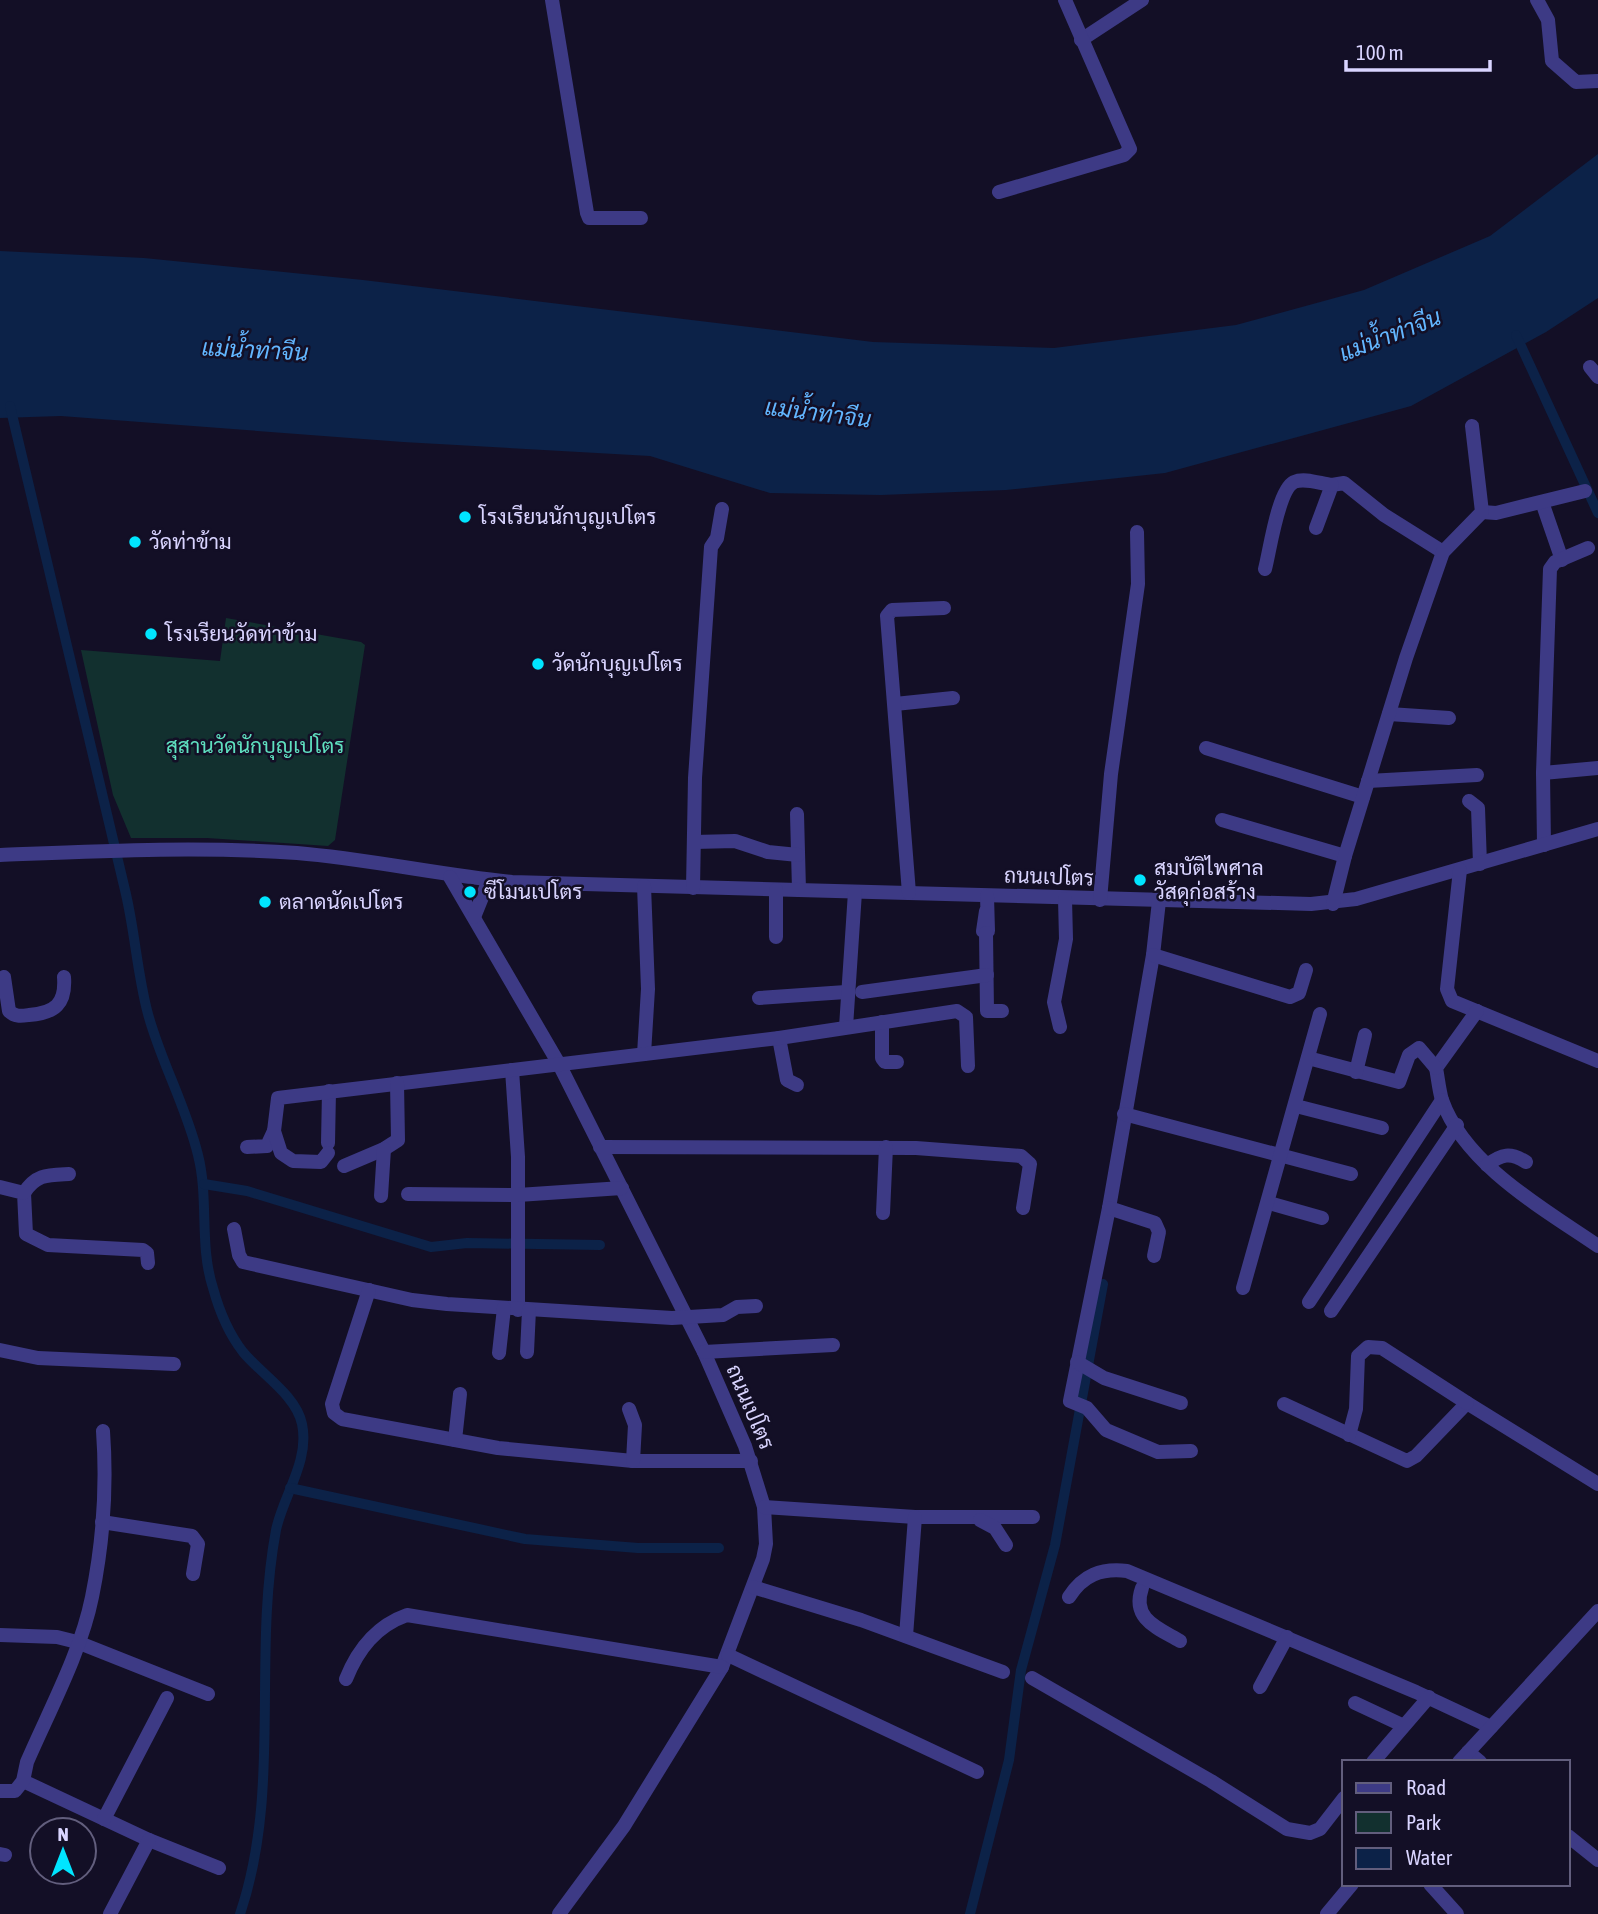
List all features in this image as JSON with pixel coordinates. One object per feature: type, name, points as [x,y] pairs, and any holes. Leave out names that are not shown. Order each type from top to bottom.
[{"type":"street","points":[[552,0],[589,218],[641,218]]},
{"type":"street","points":[[999,192],[1124,155],[1130,149],[1065,0]]},
{"type":"street","points":[[1081,40],[1142,0]]},
{"type":"street","points":[[1536,0],[1548,20],[1552,61],[1576,82],[1598,81]]},
{"type":"street","points":[[1472,426],[1482,512]]},
{"type":"street","points":[[1265,569],[1280,502],[1288,487],[1301,480],[1348,485],[1384,515],[1443,552]]},
{"type":"street","points":[[1316,528],[1332,485]]},
{"type":"street","points":[[1333,904],[1368,781],[1443,552],[1482,512],[1496,513],[1585,491]]},
{"type":"street","points":[[1542,502],[1562,559]]},
{"type":"street","points":[[694,888],[695,778],[710,547],[717,538],[722,509]]},
{"type":"street","points":[[1100,900],[1111,774],[1138,584],[1137,532]]},
{"type":"street","points":[[1544,845],[1543,773],[1549,575],[1551,566],[1588,548]]},
{"type":"street","points":[[909,893],[887,616],[892,610],[944,608]]},
{"type":"street","points":[[895,704],[953,698]]},
{"type":"street","points":[[1389,714],[1448,718]]},
{"type":"street","points":[[1206,748],[1363,797]]},
{"type":"street","points":[[1543,773],[1598,768]]},
{"type":"street","points":[[1368,781],[1476,775]]},
{"type":"street","points":[[1469,801],[1478,808],[1480,864]]},
{"type":"street","points":[[797,814],[799,890]]},
{"type":"street","points":[[1222,820],[1345,856]]},
{"type":"street","name":"ถนนเปโตร","points":[[450,877],[694,888],[1333,904],[1598,829]]},
{"type":"street","points":[[694,842],[735,841],[768,852],[798,855]]},
{"type":"street","points":[[0,855],[225,849],[327,856],[450,877]]},
{"type":"street","points":[[1460,870],[1447,989],[1452,1001],[1598,1061]]},
{"type":"street","name":"ถนนเปโตร","points":[[450,877],[559,1064],[704,1352],[751,1461],[764,1507],[766,1544],[725,1661],[616,1837],[559,1914]]},
{"type":"street","points":[[474,917],[489,880]]},
{"type":"street","points":[[644,886],[648,989],[644,1054]]},
{"type":"street","points":[[776,890],[776,937]]},
{"type":"street","points":[[846,1027],[846,992],[855,892]]},
{"type":"street","points":[[987,896],[987,1011],[1002,1011]]},
{"type":"street","points":[[1060,1027],[1054,1002],[1066,939],[1065,899]]},
{"type":"street","points":[[1159,901],[1153,955],[1108,1208],[1084,1367],[1070,1401],[1081,1406],[1106,1430],[1158,1452],[1191,1451]]},
{"type":"street","points":[[1153,955],[1290,997],[1299,993],[1306,970]]},
{"type":"street","points":[[862,992],[987,975]]},
{"type":"street","points":[[4,977],[9,1011],[19,1016],[49,1014],[55,1009],[65,992],[64,977]]},
{"type":"street","points":[[759,998],[846,992]]},
{"type":"street","points":[[247,1147],[267,1146],[274,1131],[278,1098],[779,1038],[962,1012],[966,1017],[968,1066]]},
{"type":"street","points":[[1436,1068],[1478,1012]]},
{"type":"street","points":[[1243,1287],[1269,1203],[1320,1014]]},
{"type":"street","points":[[882,1022],[882,1058],[885,1062],[897,1062]]},
{"type":"street","points":[[1356,1072],[1365,1035]]},
{"type":"street","points":[[779,1038],[787,1080],[797,1085]]},
{"type":"street","points":[[1308,1058],[1399,1082],[1409,1055],[1419,1048],[1436,1068],[1443,1100],[1457,1125],[1487,1165],[1498,1176],[1598,1246]]},
{"type":"street","points":[[512,1070],[518,1234],[517,1309],[527,1352]]},
{"type":"street","points":[[344,1166],[395,1144],[400,1131],[397,1083]]},
{"type":"street","points":[[274,1131],[278,1149],[293,1161],[321,1162],[328,1148],[329,1091]]},
{"type":"street","points":[[1309,1302],[1443,1100]]},
{"type":"street","points":[[1296,1106],[1382,1128]]},
{"type":"street","points":[[1124,1114],[1350,1174]]},
{"type":"street","points":[[1331,1311],[1457,1125]]},
{"type":"street","points":[[600,1147],[886,1147],[1021,1156],[1030,1164],[1023,1208]]},
{"type":"street","points":[[883,1213],[886,1147]]},
{"type":"street","points":[[381,1196],[384,1149]]},
{"type":"street","points":[[1487,1165],[1504,1154],[1516,1156],[1526,1162]]},
{"type":"street","points":[[69,1174],[42,1175],[32,1181],[24,1193],[26,1234],[29,1238],[48,1245],[143,1250],[147,1253],[148,1263]]},
{"type":"street","points":[[0,1187],[24,1193]]},
{"type":"street","points":[[408,1194],[517,1195],[622,1188]]},
{"type":"street","points":[[1269,1203],[1322,1217]]},
{"type":"street","points":[[1108,1208],[1155,1223],[1159,1232],[1154,1256]]},
{"type":"street","points":[[234,1229],[243,1262],[412,1300],[685,1318],[723,1315],[737,1307],[756,1306]]},
{"type":"street","points":[[369,1290],[332,1404],[334,1413],[342,1419],[498,1448],[633,1461],[751,1461]]},
{"type":"street","points":[[499,1353],[517,1309]]},
{"type":"street","points":[[704,1352],[833,1345]]},
{"type":"street","points":[[1349,1435],[1356,1409],[1358,1356],[1368,1347],[1382,1348],[1598,1484]]},
{"type":"street","points":[[0,1350],[38,1358],[174,1364]]},
{"type":"street","points":[[1084,1367],[1181,1403]]},
{"type":"street","points":[[455,1440],[460,1394]]},
{"type":"street","points":[[1284,1404],[1407,1461],[1416,1456],[1467,1403]]},
{"type":"street","points":[[629,1409],[635,1424],[633,1461]]},
{"type":"street","points":[[0,1791],[15,1791],[23,1781],[27,1762],[92,1599],[107,1485],[103,1431]]},
{"type":"street","points":[[764,1507],[915,1517],[1033,1517]]},
{"type":"street","points":[[906,1636],[915,1517]]},
{"type":"street","points":[[979,1519],[995,1528],[1006,1545]]},
{"type":"street","points":[[102,1522],[192,1536],[198,1544],[194,1574]]},
{"type":"street","points":[[1069,1597],[1078,1583],[1091,1574],[1115,1569],[1287,1637],[1429,1697],[1491,1727]]},
{"type":"street","points":[[1145,1583],[1138,1608],[1142,1616],[1180,1641]]},
{"type":"street","points":[[753,1587],[906,1636],[1003,1672]]},
{"type":"street","points":[[1464,1757],[1598,1611]]},
{"type":"street","points":[[346,1679],[356,1655],[366,1642],[396,1619],[407,1615],[725,1661],[976,1772]]},
{"type":"street","points":[[0,1635],[57,1637],[77,1642],[208,1693]]},
{"type":"street","points":[[1261,1687],[1287,1637]]},
{"type":"street","points":[[1032,1678],[1201,1775],[1287,1829],[1310,1833],[1320,1829],[1342,1801]]},
{"type":"street","points":[[1375,1760],[1402,1725],[1429,1697]]},
{"type":"street","points":[[104,1819],[167,1698]]},
{"type":"street","points":[[1356,1703],[1402,1725]]},
{"type":"street","points":[[23,1781],[149,1840],[219,1868]]},
{"type":"street","points":[[1570,1838],[1598,1860]]},
{"type":"street","points":[[110,1914],[149,1840]]},
{"type":"street","points":[[1327,1914],[1351,1886]]},
{"type":"street","points":[[1432,1886],[1457,1914]]},
{"type":"green space","name":"สุสานวัดนักบุญเปโตร","points":[[226,618],[361,642],[365,645],[335,840],[328,846],[207,838],[131,838],[113,795],[81,650],[220,661]]},
{"type":"water","name":"แม่น้ำท่าจีน","points":[[1598,154],[1598,298],[1546,332],[1411,406],[1165,473],[1006,490],[881,495],[770,493],[650,456],[403,442],[61,416],[0,418],[0,251],[144,258],[363,280],[873,342],[1054,348],[1236,325],[1364,290],[1490,236]]},
{"type":"waterway","points":[[1516,335],[1598,513]]},
{"type":"waterway","points":[[10,406],[125,890],[148,1014],[198,1155],[203,1188],[206,1255],[213,1288],[225,1322],[238,1345],[285,1394],[302,1424],[302,1451],[279,1517],[269,1578],[264,1772],[260,1820],[253,1867],[240,1914]]},
{"type":"waterway","points":[[204,1184],[247,1191],[431,1247],[467,1243],[600,1245]]},
{"type":"waterway","points":[[970,1914],[1009,1760],[1021,1670],[1055,1545],[1103,1284]]},
{"type":"waterway","points":[[290,1488],[525,1539],[638,1548],[719,1548]]},
{"type":"place","name":"โรงเรียนนักบุญเปโตร","points":[[465,517]]},
{"type":"place","name":"วัดท่าข้าม","points":[[135,542]]},
{"type":"place","name":"โรงเรียนวัดท่าข้าม","points":[[151,634]]},
{"type":"place","name":"วัดนักบุญเปโตร","points":[[538,664]]},
{"type":"place","name":"สมบัติไพศาล วัสดุก่อสร้าง","points":[[1140,880]]},
{"type":"place","name":"ซีโมนเปโตร","points":[[470,892]]},
{"type":"place","name":"ตลาดนัดเปโตร","points":[[265,902]]}]
